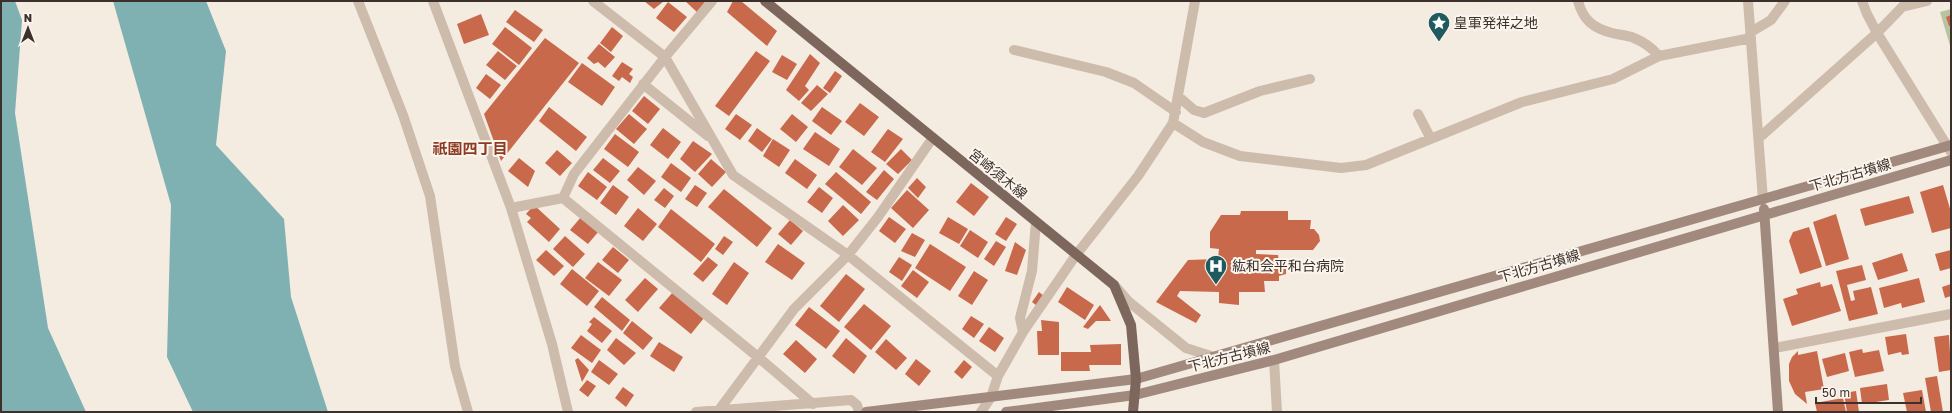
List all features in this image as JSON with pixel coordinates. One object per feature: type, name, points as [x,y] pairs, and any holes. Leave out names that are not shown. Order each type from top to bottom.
[{"type":"main road","name":"宮崎須木線","points":[[765,1],[932,139],[1114,285],[1131,325],[1136,379],[1133,412]]},
{"type":"main road","name":"下北方古墳線","points":[[866,412],[1136,379],[1950,148]]},
{"type":"main road","name":"下北方古墳線","points":[[1006,412],[1134,395],[1274,360],[1951,160]]},
{"type":"main road","points":[[1763,200],[1775,348],[1778,412]]},
{"type":"street","points":[[358,1],[403,115],[430,196],[455,366],[468,412]]},
{"type":"street","points":[[433,1],[511,208],[552,344],[568,412]]},
{"type":"street","points":[[593,1],[665,57],[733,175],[848,255],[998,376]]},
{"type":"street","points":[[563,198],[574,174],[643,84],[712,1]]},
{"type":"street","points":[[981,412],[992,397],[998,376],[1023,332],[1076,255],[1138,176],[1173,123],[1179,97],[1194,1]]},
{"type":"street","points":[[1578,1],[1581,13],[1592,25],[1612,33],[1633,37],[1650,45],[1659,56]]},
{"type":"street","points":[[1748,1],[1763,200]]},
{"type":"street","points":[[1173,123],[1203,142],[1240,156],[1341,168],[1366,165],[1430,137],[1522,102],[1613,79],[1659,56],[1751,35],[1771,20],[1785,1]]},
{"type":"street","points":[[1862,1],[1877,33],[1950,148]]},
{"type":"street","points":[[1759,138],[1877,33],[1905,4],[1927,1]]},
{"type":"street","points":[[1014,50],[1106,72],[1134,83],[1176,112]]},
{"type":"street","points":[[1179,97],[1194,110],[1204,113],[1260,91],[1310,79]]},
{"type":"street","points":[[643,84],[713,140]]},
{"type":"street","points":[[1418,114],[1430,137]]},
{"type":"street","points":[[719,410],[794,309],[848,255],[878,217],[932,139]]},
{"type":"street","points":[[511,208],[563,198]]},
{"type":"street","points":[[563,198],[758,357],[813,404]]},
{"type":"street","points":[[1023,332],[1020,318],[1032,271],[1036,222]]},
{"type":"street","points":[[1114,285],[1129,302],[1186,348],[1214,357]]},
{"type":"street","points":[[1775,348],[1951,314]]},
{"type":"street","points":[[1274,360],[1277,412]]},
{"type":"street","points":[[696,412],[851,400],[858,405],[859,412]]},
{"type":"green space","points":[[1951,9],[1951,49],[1940,12]]},
{"type":"water","points":[[1,1],[15,1],[22,20],[15,113],[48,328],[86,412],[1,412]]},
{"type":"water","points":[[113,1],[206,1],[226,51],[216,145],[284,219],[291,297],[328,412],[193,412],[167,357],[171,205]]},
{"type":"building","points":[[644,1],[664,1],[654,9]]},
{"type":"building","points":[[685,1],[708,1],[698,13]]},
{"type":"building","points":[[733,1],[741,1],[777,31],[767,46],[727,12]]},
{"type":"building","points":[[668,2],[687,17],[674,32],[656,18]]},
{"type":"building","points":[[515,10],[543,30],[534,42],[506,22]]},
{"type":"building","points":[[481,14],[489,35],[464,44],[457,24]]},
{"type":"building","points":[[1951,15],[1951,26],[1949,26],[1946,17]]},
{"type":"building","points":[[505,27],[532,48],[519,65],[492,44]]},
{"type":"building","points":[[612,27],[623,36],[611,52],[600,43]]},
{"type":"building","points":[[545,38],[579,63],[501,161],[484,114]]},
{"type":"building","points":[[599,44],[615,57],[605,68],[598,62],[594,64],[587,58]]},
{"type":"building","points":[[498,51],[517,66],[505,80],[486,65]]},
{"type":"building","points":[[756,51],[770,61],[729,116],[715,106]]},
{"type":"building","points":[[810,54],[820,63],[805,86],[809,90],[799,101],[786,90]]},
{"type":"building","points":[[782,55],[797,64],[787,80],[772,72]]},
{"type":"building","points":[[622,62],[633,69],[629,74],[633,77],[630,83],[622,77],[619,81],[612,76]]},
{"type":"building","points":[[582,63],[615,87],[602,106],[568,82]]},
{"type":"building","points":[[835,71],[842,76],[830,93],[823,88]]},
{"type":"building","points":[[486,74],[501,85],[490,99],[476,88]]},
{"type":"building","points":[[817,85],[828,94],[811,111],[801,103]]},
{"type":"building","points":[[644,96],[660,109],[648,124],[632,111]]},
{"type":"building","points":[[860,103],[879,117],[864,136],[845,122]]},
{"type":"building","points":[[549,107],[587,137],[576,151],[539,121]]},
{"type":"building","points":[[822,107],[842,121],[831,135],[812,121]]},
{"type":"building","points":[[629,114],[647,129],[634,144],[616,129]]},
{"type":"building","points":[[736,114],[752,125],[740,140],[725,129]]},
{"type":"building","points":[[792,114],[808,127],[796,142],[780,129]]},
{"type":"building","points":[[663,128],[681,142],[668,159],[650,145]]},
{"type":"building","points":[[757,128],[772,139],[762,152],[748,141]]},
{"type":"building","points":[[888,129],[903,139],[885,162],[871,152]]},
{"type":"building","points":[[815,132],[840,149],[829,166],[803,149]]},
{"type":"building","points":[[615,134],[639,152],[628,167],[604,149]]},
{"type":"building","points":[[773,139],[790,150],[779,167],[763,156]]},
{"type":"building","points":[[693,141],[712,154],[695,172],[680,159]]},
{"type":"building","points":[[853,149],[877,168],[862,185],[839,167]]},
{"type":"building","points":[[901,149],[912,160],[898,174],[886,164]]},
{"type":"building","points":[[557,150],[572,163],[560,176],[545,163]]},
{"type":"building","points":[[519,158],[535,171],[528,187],[508,171]]},
{"type":"building","points":[[603,158],[620,171],[610,183],[593,170]]},
{"type":"building","points":[[711,159],[726,172],[712,187],[698,174]]},
{"type":"building","points":[[795,159],[817,175],[807,189],[785,173]]},
{"type":"building","points":[[671,163],[691,178],[681,192],[661,177]]},
{"type":"building","points":[[638,167],[656,181],[644,195],[627,180]]},
{"type":"building","points":[[884,170],[894,179],[877,200],[866,192]]},
{"type":"building","points":[[588,172],[607,187],[597,200],[578,186]]},
{"type":"building","points":[[836,172],[871,202],[861,214],[825,184]]},
{"type":"building","points":[[917,178],[926,187],[918,198],[908,188]]},
{"type":"building","points":[[971,183],[989,197],[974,216],[956,202]]},
{"type":"building","points":[[613,185],[629,197],[616,215],[600,203]]},
{"type":"building","points":[[695,185],[707,193],[697,207],[685,199]]},
{"type":"building","points":[[1943,185],[1951,212],[1951,228],[1932,233],[1920,192]]},
{"type":"building","points":[[819,187],[833,198],[822,213],[807,202]]},
{"type":"building","points":[[664,188],[674,196],[665,208],[654,200]]},
{"type":"building","points":[[724,189],[772,228],[757,247],[708,207]]},
{"type":"building","points":[[907,190],[929,210],[913,228],[891,208]]},
{"type":"building","points":[[1909,196],[1914,213],[1865,226],[1860,209]]},
{"type":"building","points":[[534,205],[560,229],[549,242],[527,222],[531,218],[526,214]]},
{"type":"building","points":[[843,205],[859,220],[843,236],[828,221]]},
{"type":"building","points":[[638,208],[657,224],[643,241],[624,226]]},
{"type":"building","points":[[671,209],[715,244],[701,262],[658,227]]},
{"type":"building","points":[[1241,211],[1288,211],[1288,220],[1311,220],[1310,229],[1314,229],[1319,235],[1320,241],[1313,250],[1256,250],[1256,254],[1278,255],[1279,262],[1286,263],[1286,274],[1279,276],[1279,281],[1264,281],[1265,292],[1239,292],[1239,305],[1219,303],[1219,292],[1180,291],[1177,296],[1201,315],[1196,323],[1156,302],[1188,260],[1218,259],[1219,249],[1210,248],[1210,232],[1221,215],[1240,215]]},
{"type":"building","points":[[1836,214],[1849,259],[1826,266],[1813,222]]},
{"type":"building","points":[[581,217],[599,231],[588,244],[570,230]]},
{"type":"building","points":[[889,217],[906,229],[895,243],[879,231]]},
{"type":"building","points":[[948,217],[968,229],[959,244],[939,233]]},
{"type":"building","points":[[1006,217],[1017,224],[1006,241],[995,234]]},
{"type":"building","points":[[790,220],[803,231],[791,245],[778,234]]},
{"type":"building","points":[[1809,227],[1822,267],[1800,274],[1789,241],[1793,232]]},
{"type":"building","points":[[970,230],[988,242],[978,258],[960,246]]},
{"type":"building","points":[[912,233],[925,240],[915,257],[901,251]]},
{"type":"building","points":[[565,236],[585,254],[573,267],[553,249]]},
{"type":"building","points":[[724,236],[733,242],[723,255],[715,249]]},
{"type":"building","points":[[996,241],[1006,247],[994,266],[984,259]]},
{"type":"building","points":[[1015,242],[1026,250],[1017,275],[1005,271]]},
{"type":"building","points":[[778,244],[805,263],[792,280],[765,262]]},
{"type":"building","points":[[930,244],[966,267],[950,291],[915,268]]},
{"type":"building","points":[[613,247],[629,260],[618,273],[602,260]]},
{"type":"building","points":[[546,250],[564,266],[554,276],[536,260]]},
{"type":"building","points":[[1951,250],[1951,268],[1940,271],[1935,254]]},
{"type":"building","points":[[1902,253],[1908,271],[1878,280],[1872,263]]},
{"type":"building","points":[[708,257],[718,265],[703,282],[693,274]]},
{"type":"building","points":[[899,257],[912,265],[902,281],[889,272]]},
{"type":"building","points":[[598,262],[622,280],[609,296],[585,278]]},
{"type":"building","points":[[734,262],[749,273],[727,305],[712,294]]},
{"type":"building","points":[[1862,265],[1866,280],[1847,285],[1851,301],[1855,300],[1853,291],[1871,287],[1878,314],[1849,321],[1836,271]]},
{"type":"building","points":[[572,269],[599,291],[587,306],[560,284]]},
{"type":"building","points":[[913,270],[929,282],[917,298],[901,286]]},
{"type":"building","points":[[974,271],[988,280],[972,305],[958,296]]},
{"type":"building","points":[[846,274],[865,289],[839,322],[820,306]]},
{"type":"building","points":[[645,278],[658,289],[638,312],[625,300]]},
{"type":"building","points":[[1919,278],[1925,302],[1902,308],[1901,303],[1884,308],[1879,288]]},
{"type":"building","points":[[1820,282],[1821,287],[1832,284],[1841,311],[1792,326],[1783,299],[1798,294],[1796,289]]},
{"type":"building","points":[[1951,284],[1951,296],[1945,298],[1942,287]]},
{"type":"building","points":[[1067,287],[1094,305],[1085,320],[1058,302]]},
{"type":"building","points":[[673,292],[704,318],[691,334],[659,308]]},
{"type":"building","points":[[1039,292],[1044,296],[1037,306],[1032,302]]},
{"type":"building","points":[[602,297],[630,320],[622,331],[594,307]]},
{"type":"building","points":[[864,304],[891,326],[871,350],[844,327]]},
{"type":"building","points":[[1100,305],[1111,321],[1096,321],[1088,329],[1083,327]]},
{"type":"building","points":[[809,307],[840,331],[826,349],[795,325]]},
{"type":"building","points":[[971,316],[984,324],[974,338],[962,329]]},
{"type":"building","points":[[594,317],[612,331],[602,343],[587,331],[592,324],[589,322]]},
{"type":"building","points":[[1041,320],[1059,322],[1059,355],[1038,355],[1037,331],[1042,331]]},
{"type":"building","points":[[632,321],[653,338],[643,350],[623,333]]},
{"type":"building","points":[[989,327],[1004,338],[995,352],[979,341]]},
{"type":"building","points":[[1906,334],[1909,354],[1902,355],[1901,352],[1888,355],[1885,337]]},
{"type":"building","points":[[581,335],[601,350],[592,363],[571,348]]},
{"type":"building","points":[[1949,335],[1951,370],[1939,372],[1934,337]]},
{"type":"building","points":[[616,338],[636,353],[624,365],[607,350]]},
{"type":"building","points":[[846,338],[867,356],[854,374],[832,356]]},
{"type":"building","points":[[886,339],[907,358],[896,370],[875,352]]},
{"type":"building","points":[[796,340],[817,359],[805,373],[783,354]]},
{"type":"building","points":[[659,342],[683,357],[674,372],[650,356]]},
{"type":"building","points":[[1121,344],[1121,365],[1089,365],[1090,371],[1061,371],[1061,352],[1091,352],[1090,345]]},
{"type":"building","points":[[1862,349],[1863,353],[1879,350],[1884,371],[1855,377],[1849,352]]},
{"type":"building","points":[[1798,351],[1798,355],[1817,351],[1824,389],[1805,392],[1807,404],[1795,394],[1789,381],[1789,364],[1792,357]]},
{"type":"building","points":[[1845,353],[1849,371],[1827,377],[1822,359]]},
{"type":"building","points":[[578,358],[589,370],[582,382],[575,360]]},
{"type":"building","points":[[916,359],[931,371],[919,386],[905,374]]},
{"type":"building","points":[[599,360],[618,374],[609,385],[591,372]]},
{"type":"building","points":[[964,360],[972,367],[962,379],[954,372]]},
{"type":"building","points":[[1937,376],[1943,412],[1931,412],[1925,378]]},
{"type":"building","points":[[587,380],[596,386],[588,397],[579,390]]},
{"type":"building","points":[[1887,384],[1889,400],[1862,404],[1860,388]]},
{"type":"building","points":[[623,387],[634,395],[626,407],[615,398]]},
{"type":"building","points":[[1922,390],[1926,412],[1907,412],[1903,393]]},
{"type":"building","points":[[1856,391],[1859,412],[1847,412],[1844,393]]},
{"type":"building","points":[[1843,398],[1846,412],[1817,412],[1815,403]]},
{"type":"place","name":"皇軍発祥之地","points":[[1439,42]]},
{"type":"place","name":"紘和会平和台病院","points":[[1216,286]]},
{"type":"district","name":"祇園四丁目","points":[[470,149]]}]
